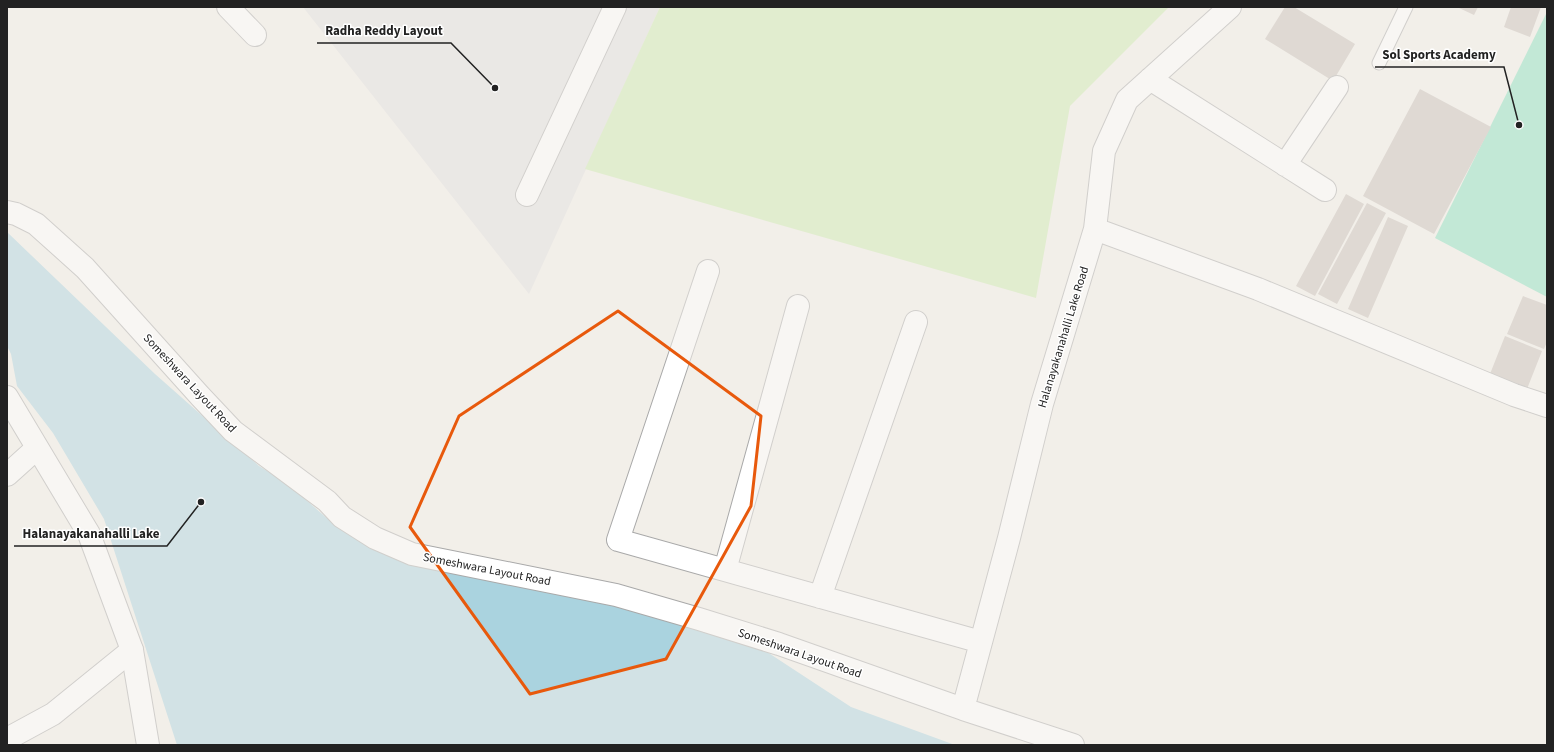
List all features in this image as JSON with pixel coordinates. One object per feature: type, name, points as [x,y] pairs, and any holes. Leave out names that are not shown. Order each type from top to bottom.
[{"type":"street","points":[[228,7],[255,35]]},
{"type":"street","points":[[527,195],[615,7]]},
{"type":"street","name":"Halanayakanahalli Lake Road","points":[[963,708],[1009,538],[1042,404],[1095,229],[1104,152],[1127,100],[1230,7]]},
{"type":"street","points":[[1150,79],[1325,190]]},
{"type":"street","points":[[1285,165],[1337,87]]},
{"type":"street","name":"Someshwara Layout Road","points":[[7,212],[16,214],[36,224],[84,268],[233,431],[327,501],[342,518],[375,538],[412,554],[616,595],[779,644],[1073,745]]},
{"type":"street","points":[[1095,229],[1258,289],[1514,395],[1547,406]]},
{"type":"street","points":[[708,271],[618,540],[980,642]]},
{"type":"street","points":[[725,570],[798,306]]},
{"type":"street","points":[[820,597],[916,322]]},
{"type":"street","points":[[7,397],[89,534],[132,650],[148,745]]},
{"type":"street","points":[[7,475],[37,448]]},
{"type":"street","points":[[7,739],[53,714],[132,650]]},
{"type":"lane","points":[[1379,63],[1406,7]]},
{"type":"highlighted area","points":[[618,311],[761,416],[751,506],[666,659],[530,694],[410,527],[459,416]]},
{"type":"shaded area","points":[[303,7],[660,7],[529,294]]},
{"type":"green space","points":[[660,7],[1169,7],[1070,106],[1036,298],[585,169]]},
{"type":"green space","points":[[1547,12],[1547,297],[1435,238]]},
{"type":"water","points":[[7,232],[155,374],[259,466],[288,484],[338,528],[372,548],[664,618],[764,650],[851,707],[955,745],[177,745],[104,519],[53,433],[17,386],[11,354],[7,346]]},
{"type":"building","points":[[1285,7],[1294,7],[1355,44],[1333,81],[1265,39]]},
{"type":"building","points":[[1457,7],[1478,7],[1474,15]]},
{"type":"building","points":[[1511,7],[1541,7],[1530,37],[1504,27]]},
{"type":"building","points":[[1420,89],[1491,127],[1434,234],[1363,196]]},
{"type":"building","points":[[1346,194],[1364,204],[1315,296],[1296,286]]},
{"type":"building","points":[[1367,203],[1386,213],[1337,304],[1318,294]]},
{"type":"building","points":[[1388,217],[1408,226],[1368,318],[1348,309]]},
{"type":"building","points":[[1523,296],[1547,305],[1547,342],[1544,349],[1507,334]]},
{"type":"building","points":[[1505,336],[1542,351],[1527,389],[1490,374]]},
{"type":"place","name":"Radha Reddy Layout","points":[[495,88]]},
{"type":"place","name":"Sol Sports Academy","points":[[1519,125]]},
{"type":"place","name":"Halanayakanahalli Lake","points":[[201,502]]}]
